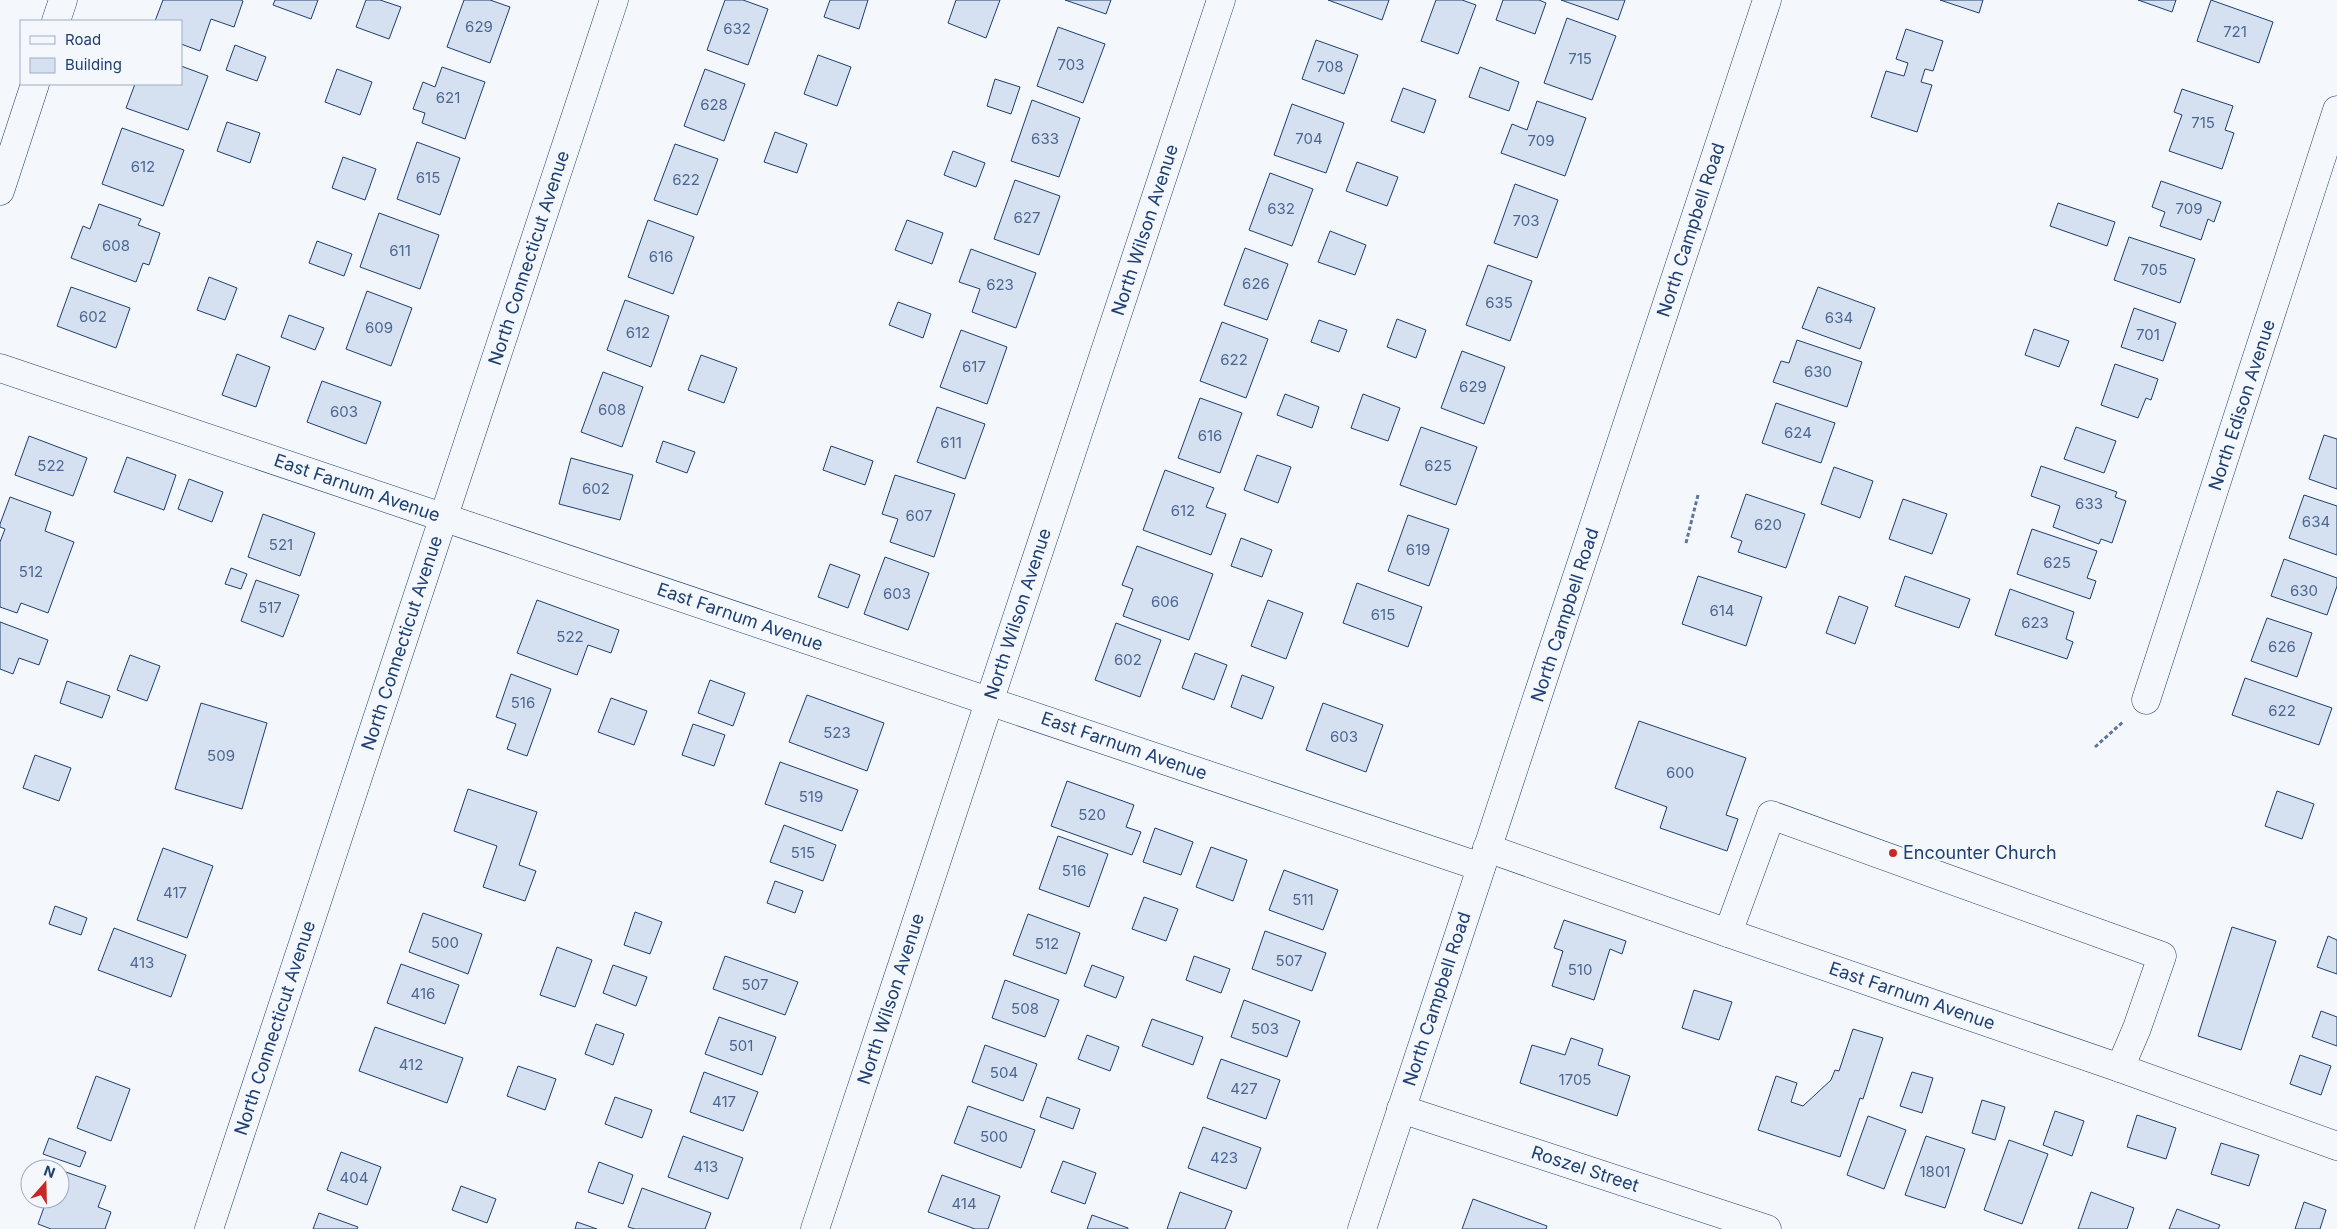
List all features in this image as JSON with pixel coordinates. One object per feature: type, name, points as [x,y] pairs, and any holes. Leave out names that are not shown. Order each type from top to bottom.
[{"type":"street","points":[[56,20],[63,0]]},
{"type":"street","name":"North Connecticut Avenue","points":[[209,1229],[614,0]]},
{"type":"street","name":"North Wilson Avenue","points":[[816,1229],[1221,0]]},
{"type":"street","name":"North Campbell Road","points":[[1362,1229],[1767,0]]},
{"type":"street","points":[[0,190],[35,85]]},
{"type":"street","name":"North Edison Avenue","points":[[2146,700],[2337,110]]},
{"type":"street","name":"East Farnum Avenue","points":[[0,368],[989,701],[1728,933],[2120,1068],[2337,1146]]},
{"type":"street","points":[[1728,933],[1771,815],[2162,956],[2137,1028],[2120,1068]]},
{"type":"street","name":"Roszel Street","points":[[1401,1109],[1767,1229]]},
{"type":"path","points":[[1686,543],[1698,495]]},
{"type":"path","points":[[2095,747],[2146,700]]},
{"type":"building","points":[[163,0],[243,1],[234,27],[211,19],[200,51],[182,44],[182,20],[155,20]]},
{"type":"building","points":[[275,0],[318,0],[311,19],[273,5]]},
{"type":"building","points":[[366,0],[380,0],[401,7],[389,39],[356,27]]},
{"type":"building","points":[[464,0],[490,0],[510,7],[490,63],[447,47]]},
{"type":"building","points":[[725,0],[743,0],[768,9],[748,65],[707,50]]},
{"type":"building","points":[[830,0],[868,0],[859,29],[824,17]]},
{"type":"building","points":[[956,0],[1000,0],[986,38],[948,23]]},
{"type":"building","points":[[1065,0],[1111,0],[1106,14]]},
{"type":"building","points":[[1328,0],[1389,0],[1382,20]]},
{"type":"building","points":[[1436,0],[1462,0],[1476,5],[1458,54],[1421,41]]},
{"type":"building","points":[[1503,0],[1539,0],[1546,3],[1535,34],[1496,20]]},
{"type":"building","points":[[1561,0],[1625,0],[1618,20]]},
{"type":"building","points":[[1940,0],[1983,0],[1979,13]]},
{"type":"building","points":[[2138,0],[2176,0],[2172,12]]},
{"type":"building","points":[[2211,0],[2273,22],[2259,63],[2197,41]]},
{"type":"building","points":[[1567,18],[1616,36],[1592,100],[1544,83]]},
{"type":"building","points":[[1058,27],[1105,44],[1083,103],[1037,86]]},
{"type":"building","points":[[1906,29],[1943,41],[1933,71],[1925,69],[1921,82],[1932,85],[1917,132],[1871,117],[1886,71],[1904,76],[1908,63],[1896,59]]},
{"type":"building","points":[[1316,40],[1358,55],[1344,94],[1302,79]]},
{"type":"building","points":[[235,45],[266,57],[257,81],[226,70]]},
{"type":"building","points":[[818,55],[851,67],[837,106],[804,94]]},
{"type":"building","points":[[182,66],[208,76],[188,130],[126,108],[135,85],[182,85]]},
{"type":"building","points":[[442,67],[485,82],[465,139],[422,123],[425,113],[413,109],[423,82],[435,87]]},
{"type":"building","points":[[1480,67],[1519,82],[1509,111],[1469,97]]},
{"type":"building","points":[[337,69],[372,82],[360,115],[325,102]]},
{"type":"building","points":[[705,69],[745,84],[724,141],[684,126]]},
{"type":"building","points":[[995,79],[1020,87],[1011,114],[987,106]]},
{"type":"building","points":[[1403,88],[1436,100],[1424,133],[1391,121]]},
{"type":"building","points":[[2182,89],[2233,106],[2225,130],[2234,133],[2222,169],[2169,151],[2182,115],[2174,112]]},
{"type":"building","points":[[1032,100],[1080,118],[1059,177],[1011,161]]},
{"type":"building","points":[[1537,101],[1586,118],[1565,176],[1501,153],[1512,124],[1527,130]]},
{"type":"building","points":[[1292,104],[1344,123],[1326,173],[1274,155]]},
{"type":"building","points":[[227,122],[260,133],[250,163],[217,151]]},
{"type":"building","points":[[122,128],[184,150],[163,206],[102,184]]},
{"type":"building","points":[[775,132],[807,144],[797,173],[764,162]]},
{"type":"building","points":[[417,142],[460,158],[440,215],[397,199]]},
{"type":"building","points":[[675,144],[718,159],[697,215],[654,200]]},
{"type":"building","points":[[953,151],[985,163],[976,187],[944,175]]},
{"type":"building","points":[[343,157],[376,169],[365,200],[332,188]]},
{"type":"building","points":[[1357,162],[1398,177],[1387,206],[1346,191]]},
{"type":"building","points":[[1270,173],[1313,189],[1292,246],[1249,230]]},
{"type":"building","points":[[1015,180],[1060,196],[1039,255],[994,239]]},
{"type":"building","points":[[2161,181],[2221,202],[2214,222],[2208,219],[2201,240],[2160,226],[2165,212],[2152,207]]},
{"type":"building","points":[[1515,184],[1558,200],[1537,258],[1494,243]]},
{"type":"building","points":[[2058,203],[2115,222],[2107,246],[2050,226]]},
{"type":"building","points":[[99,204],[141,219],[138,225],[160,233],[149,265],[143,263],[136,282],[71,258],[83,226],[90,229]]},
{"type":"building","points":[[379,213],[439,235],[420,289],[360,267]]},
{"type":"building","points":[[648,220],[694,237],[673,294],[628,277]]},
{"type":"building","points":[[907,220],[943,233],[932,264],[895,250]]},
{"type":"building","points":[[1330,231],[1366,245],[1355,275],[1318,262]]},
{"type":"building","points":[[2129,237],[2195,259],[2180,303],[2114,280]]},
{"type":"building","points":[[317,241],[352,254],[344,276],[309,263]]},
{"type":"building","points":[[1245,248],[1288,264],[1267,320],[1224,305]]},
{"type":"building","points":[[971,249],[1036,273],[1016,328],[972,312],[980,289],[959,282]]},
{"type":"building","points":[[1488,265],[1532,281],[1510,341],[1466,325]]},
{"type":"building","points":[[209,277],[237,288],[225,320],[197,310]]},
{"type":"building","points":[[71,287],[130,308],[116,348],[57,326]]},
{"type":"building","points":[[1818,287],[1875,308],[1860,349],[1802,328]]},
{"type":"building","points":[[367,291],[412,308],[391,366],[346,349]]},
{"type":"building","points":[[625,300],[669,316],[651,367],[607,350]]},
{"type":"building","points":[[898,302],[931,314],[923,338],[889,325]]},
{"type":"building","points":[[2134,308],[2176,323],[2163,361],[2121,347]]},
{"type":"building","points":[[289,315],[324,328],[315,350],[281,337]]},
{"type":"building","points":[[1397,319],[1426,330],[1416,358],[1387,347]]},
{"type":"building","points":[[1319,320],[1347,330],[1339,352],[1311,342]]},
{"type":"building","points":[[1222,322],[1268,339],[1246,398],[1200,381]]},
{"type":"building","points":[[2034,329],[2069,341],[2059,367],[2025,355]]},
{"type":"building","points":[[961,330],[1007,347],[987,404],[940,387]]},
{"type":"building","points":[[1797,340],[1862,362],[1847,407],[1773,382],[1781,361],[1789,363]]},
{"type":"building","points":[[1462,351],[1505,367],[1484,424],[1441,408]]},
{"type":"building","points":[[237,354],[270,367],[256,407],[222,395]]},
{"type":"building","points":[[701,355],[737,368],[724,403],[688,390]]},
{"type":"building","points":[[2115,364],[2158,379],[2151,400],[2146,398],[2138,418],[2101,405]]},
{"type":"building","points":[[603,372],[643,387],[622,447],[581,432]]},
{"type":"building","points":[[322,381],[381,402],[366,444],[307,422]]},
{"type":"building","points":[[1285,394],[1319,407],[1312,428],[1277,415]]},
{"type":"building","points":[[1363,394],[1400,408],[1388,441],[1351,428]]},
{"type":"building","points":[[1200,398],[1242,413],[1220,473],[1178,458]]},
{"type":"building","points":[[1776,403],[1835,423],[1821,463],[1762,443]]},
{"type":"building","points":[[937,407],[985,424],[965,479],[917,462]]},
{"type":"building","points":[[1421,427],[1477,447],[1456,505],[1400,485]]},
{"type":"building","points":[[2076,427],[2116,441],[2104,473],[2064,459]]},
{"type":"building","points":[[2324,435],[2337,439],[2337,489],[2309,479]]},
{"type":"building","points":[[29,436],[87,458],[73,496],[15,475]]},
{"type":"building","points":[[663,441],[695,452],[687,473],[656,462]]},
{"type":"building","points":[[831,446],[873,461],[865,485],[823,470]]},
{"type":"building","points":[[1257,455],[1291,467],[1278,503],[1244,490]]},
{"type":"building","points":[[127,457],[176,475],[164,510],[114,492]]},
{"type":"building","points":[[571,458],[633,475],[620,520],[559,504]]},
{"type":"building","points":[[2041,466],[2117,492],[2115,497],[2126,501],[2112,543],[2101,539],[2099,544],[2053,527],[2060,506],[2031,496]]},
{"type":"building","points":[[1834,467],[1873,481],[1860,518],[1821,504]]},
{"type":"building","points":[[1165,470],[1214,488],[1206,507],[1226,514],[1211,555],[1143,530]]},
{"type":"building","points":[[895,475],[955,494],[934,557],[890,542],[898,519],[882,514]]},
{"type":"building","points":[[189,479],[223,492],[212,522],[178,509]]},
{"type":"building","points":[[1746,494],[1805,514],[1786,568],[1738,552],[1742,541],[1731,537]]},
{"type":"building","points":[[2304,495],[2337,506],[2337,555],[2289,538]]},
{"type":"building","points":[[10,497],[51,512],[45,531],[74,542],[48,613],[21,603],[17,613],[0,607],[0,542],[5,529],[0,527],[0,524]]},
{"type":"building","points":[[1903,499],[1947,514],[1932,554],[1889,539]]},
{"type":"building","points":[[263,514],[315,533],[300,576],[248,557]]},
{"type":"building","points":[[1408,515],[1449,529],[1429,586],[1388,571]]},
{"type":"building","points":[[2032,529],[2097,551],[2087,578],[2096,581],[2090,599],[2017,574]]},
{"type":"building","points":[[1241,538],[1272,550],[1262,577],[1231,566]]},
{"type":"building","points":[[1137,546],[1213,574],[1189,640],[1123,616],[1133,589],[1122,585]]},
{"type":"building","points":[[885,557],[929,573],[908,630],[864,614]]},
{"type":"building","points":[[2284,559],[2337,578],[2337,586],[2327,615],[2271,596]]},
{"type":"building","points":[[830,564],[860,575],[848,608],[818,597]]},
{"type":"building","points":[[231,568],[247,574],[241,589],[225,584]]},
{"type":"building","points":[[1698,576],[1762,597],[1746,646],[1682,624]]},
{"type":"building","points":[[1905,576],[1970,599],[1959,628],[1895,606]]},
{"type":"building","points":[[256,580],[299,595],[283,637],[241,621]]},
{"type":"building","points":[[1357,583],[1422,607],[1408,647],[1343,623]]},
{"type":"building","points":[[2010,589],[2074,612],[2066,639],[2073,642],[2067,659],[1995,635]]},
{"type":"building","points":[[1839,596],[1868,607],[1855,644],[1826,633]]},
{"type":"building","points":[[537,600],[619,630],[611,653],[588,645],[577,675],[517,653]]},
{"type":"building","points":[[1268,600],[1303,613],[1286,659],[1251,646]]},
{"type":"building","points":[[2267,618],[2312,633],[2297,677],[2251,661]]},
{"type":"building","points":[[0,622],[48,640],[39,665],[19,658],[13,674],[0,669]]},
{"type":"building","points":[[1116,623],[1161,640],[1140,697],[1095,680]]},
{"type":"building","points":[[1195,653],[1227,665],[1214,700],[1182,688]]},
{"type":"building","points":[[130,655],[160,666],[147,701],[117,690]]},
{"type":"building","points":[[511,674],[551,689],[527,756],[507,749],[516,724],[496,717]]},
{"type":"building","points":[[1242,675],[1274,687],[1262,719],[1231,707]]},
{"type":"building","points":[[2245,678],[2332,708],[2319,745],[2232,715]]},
{"type":"building","points":[[710,680],[745,693],[733,726],[698,713]]},
{"type":"building","points":[[67,681],[110,696],[102,718],[60,703]]},
{"type":"building","points":[[807,695],[884,723],[867,771],[789,742]]},
{"type":"building","points":[[611,698],[647,711],[634,745],[598,732]]},
{"type":"building","points":[[201,703],[267,723],[242,809],[175,789]]},
{"type":"building","points":[[1323,703],[1383,725],[1366,772],[1306,750]]},
{"type":"building","points":[[1639,721],[1746,758],[1726,815],[1738,819],[1727,851],[1660,828],[1667,807],[1615,788]]},
{"type":"building","points":[[693,724],[725,735],[714,766],[682,755]]},
{"type":"building","points":[[35,755],[71,768],[59,801],[23,788]]},
{"type":"building","points":[[780,762],[858,790],[842,831],[765,804]]},
{"type":"building","points":[[1067,781],[1134,805],[1126,827],[1141,832],[1132,855],[1051,826]]},
{"type":"building","points":[[468,789],[537,812],[519,865],[536,871],[525,901],[483,887],[497,846],[454,831]]},
{"type":"building","points":[[2277,791],[2314,804],[2302,839],[2265,826]]},
{"type":"building","points":[[784,825],[836,845],[823,881],[770,862]]},
{"type":"building","points":[[1155,828],[1193,842],[1181,875],[1143,862]]},
{"type":"building","points":[[1058,836],[1108,854],[1089,907],[1039,889]]},
{"type":"building","points":[[1211,847],[1247,860],[1233,901],[1196,887]]},
{"type":"building","points":[[163,848],[213,866],[187,938],[137,920]]},
{"type":"building","points":[[1284,870],[1338,890],[1323,930],[1269,910]]},
{"type":"building","points":[[775,881],[803,891],[795,913],[767,903]]},
{"type":"building","points":[[1144,897],[1178,909],[1166,941],[1132,929]]},
{"type":"building","points":[[55,906],[87,918],[81,935],[49,924]]},
{"type":"building","points":[[635,912],[662,922],[650,954],[624,945]]},
{"type":"building","points":[[423,913],[482,934],[468,974],[409,952]]},
{"type":"building","points":[[1028,914],[1080,933],[1066,974],[1013,955]]},
{"type":"building","points":[[1564,920],[1626,941],[1622,954],[1610,949],[1594,1000],[1552,986],[1563,951],[1554,948]]},
{"type":"building","points":[[2232,927],[2276,941],[2241,1050],[2198,1036]]},
{"type":"building","points":[[114,928],[186,955],[171,997],[98,970]]},
{"type":"building","points":[[1265,931],[1326,953],[1312,991],[1252,969]]},
{"type":"building","points":[[2328,936],[2337,940],[2337,974],[2317,967]]},
{"type":"building","points":[[557,947],[592,960],[575,1007],[540,995]]},
{"type":"building","points":[[725,956],[798,982],[785,1015],[713,989]]},
{"type":"building","points":[[1194,956],[1230,969],[1221,993],[1186,980]]},
{"type":"building","points":[[401,964],[459,985],[445,1024],[387,1003]]},
{"type":"building","points":[[613,965],[647,977],[636,1006],[603,993]]},
{"type":"building","points":[[1092,965],[1124,977],[1116,998],[1084,986]]},
{"type":"building","points":[[1005,980],[1059,1000],[1045,1037],[992,1018]]},
{"type":"building","points":[[1694,990],[1732,1002],[1719,1040],[1682,1028]]},
{"type":"building","points":[[1244,1000],[1300,1021],[1287,1057],[1231,1037]]},
{"type":"building","points":[[2321,1011],[2337,1017],[2337,1046],[2312,1037]]},
{"type":"building","points":[[719,1017],[776,1037],[762,1075],[705,1054]]},
{"type":"building","points":[[1152,1019],[1203,1037],[1193,1065],[1142,1046]]},
{"type":"building","points":[[596,1024],[624,1034],[613,1065],[585,1054]]},
{"type":"building","points":[[375,1027],[463,1058],[447,1103],[359,1071]]},
{"type":"building","points":[[1853,1029],[1883,1038],[1863,1099],[1860,1098],[1840,1157],[1758,1130],[1776,1076],[1797,1083],[1791,1102],[1803,1106],[1831,1080],[1835,1070],[1839,1071]]},
{"type":"building","points":[[1087,1035],[1119,1047],[1110,1071],[1078,1059]]},
{"type":"building","points":[[1571,1038],[1603,1049],[1598,1065],[1630,1076],[1617,1116],[1520,1083],[1532,1045],[1565,1055]]},
{"type":"building","points":[[985,1045],[1037,1064],[1023,1101],[972,1082]]},
{"type":"building","points":[[2300,1055],[2331,1066],[2321,1095],[2290,1084]]},
{"type":"building","points":[[1221,1059],[1280,1080],[1266,1119],[1207,1098]]},
{"type":"building","points":[[518,1066],[556,1079],[545,1110],[507,1096]]},
{"type":"building","points":[[704,1072],[758,1092],[743,1131],[690,1112]]},
{"type":"building","points":[[1912,1072],[1933,1078],[1922,1113],[1900,1106]]},
{"type":"building","points":[[96,1076],[130,1089],[111,1141],[77,1128]]},
{"type":"building","points":[[615,1097],[652,1110],[642,1138],[605,1124]]},
{"type":"building","points":[[1047,1097],[1080,1109],[1073,1129],[1040,1117]]},
{"type":"building","points":[[1982,1100],[2005,1107],[1995,1140],[1972,1133]]},
{"type":"building","points":[[968,1106],[1035,1130],[1021,1168],[954,1143]]},
{"type":"building","points":[[2055,1111],[2084,1121],[2072,1156],[2043,1145]]},
{"type":"building","points":[[2137,1115],[2176,1128],[2166,1159],[2127,1147]]},
{"type":"building","points":[[1868,1116],[1906,1130],[1884,1189],[1847,1175]]},
{"type":"building","points":[[1203,1127],[1261,1148],[1246,1189],[1188,1168]]},
{"type":"building","points":[[683,1136],[743,1158],[728,1199],[668,1177]]},
{"type":"building","points":[[1926,1136],[1965,1149],[1945,1208],[1905,1195]]},
{"type":"building","points":[[49,1138],[86,1152],[80,1167],[70,1163],[70,1159],[57,1159],[43,1154]]},
{"type":"building","points":[[2009,1140],[2048,1154],[2022,1224],[1984,1210]]},
{"type":"building","points":[[2221,1143],[2259,1155],[2249,1186],[2211,1174]]},
{"type":"building","points":[[341,1152],[381,1167],[367,1205],[327,1190]]},
{"type":"building","points":[[1063,1161],[1096,1173],[1085,1204],[1051,1192]]},
{"type":"building","points":[[599,1162],[633,1175],[623,1204],[588,1192]]},
{"type":"building","points":[[70,1173],[106,1186],[98,1207],[111,1212],[105,1229],[51,1229],[38,1224],[43,1209],[70,1209]]},
{"type":"building","points":[[942,1175],[1000,1196],[988,1229],[975,1229],[928,1212]]},
{"type":"building","points":[[461,1186],[496,1199],[487,1223],[452,1210]]},
{"type":"building","points":[[642,1188],[711,1213],[705,1229],[635,1229],[628,1227]]},
{"type":"building","points":[[1180,1192],[1232,1211],[1225,1229],[1167,1229]]},
{"type":"building","points":[[2091,1192],[2134,1208],[2127,1229],[2078,1229]]},
{"type":"building","points":[[1473,1199],[1547,1226],[1546,1229],[1462,1229]]},
{"type":"building","points":[[2304,1202],[2326,1210],[2320,1229],[2295,1229]]},
{"type":"building","points":[[2177,1209],[2220,1225],[2218,1229],[2169,1229]]},
{"type":"building","points":[[319,1213],[358,1227],[357,1229],[313,1229]]},
{"type":"building","points":[[1092,1215],[1128,1228],[1128,1229],[1087,1229]]},
{"type":"building","points":[[577,1222],[597,1229],[575,1229]]},
{"type":"place","name":"Encounter Church","points":[[1893,853]]}]
